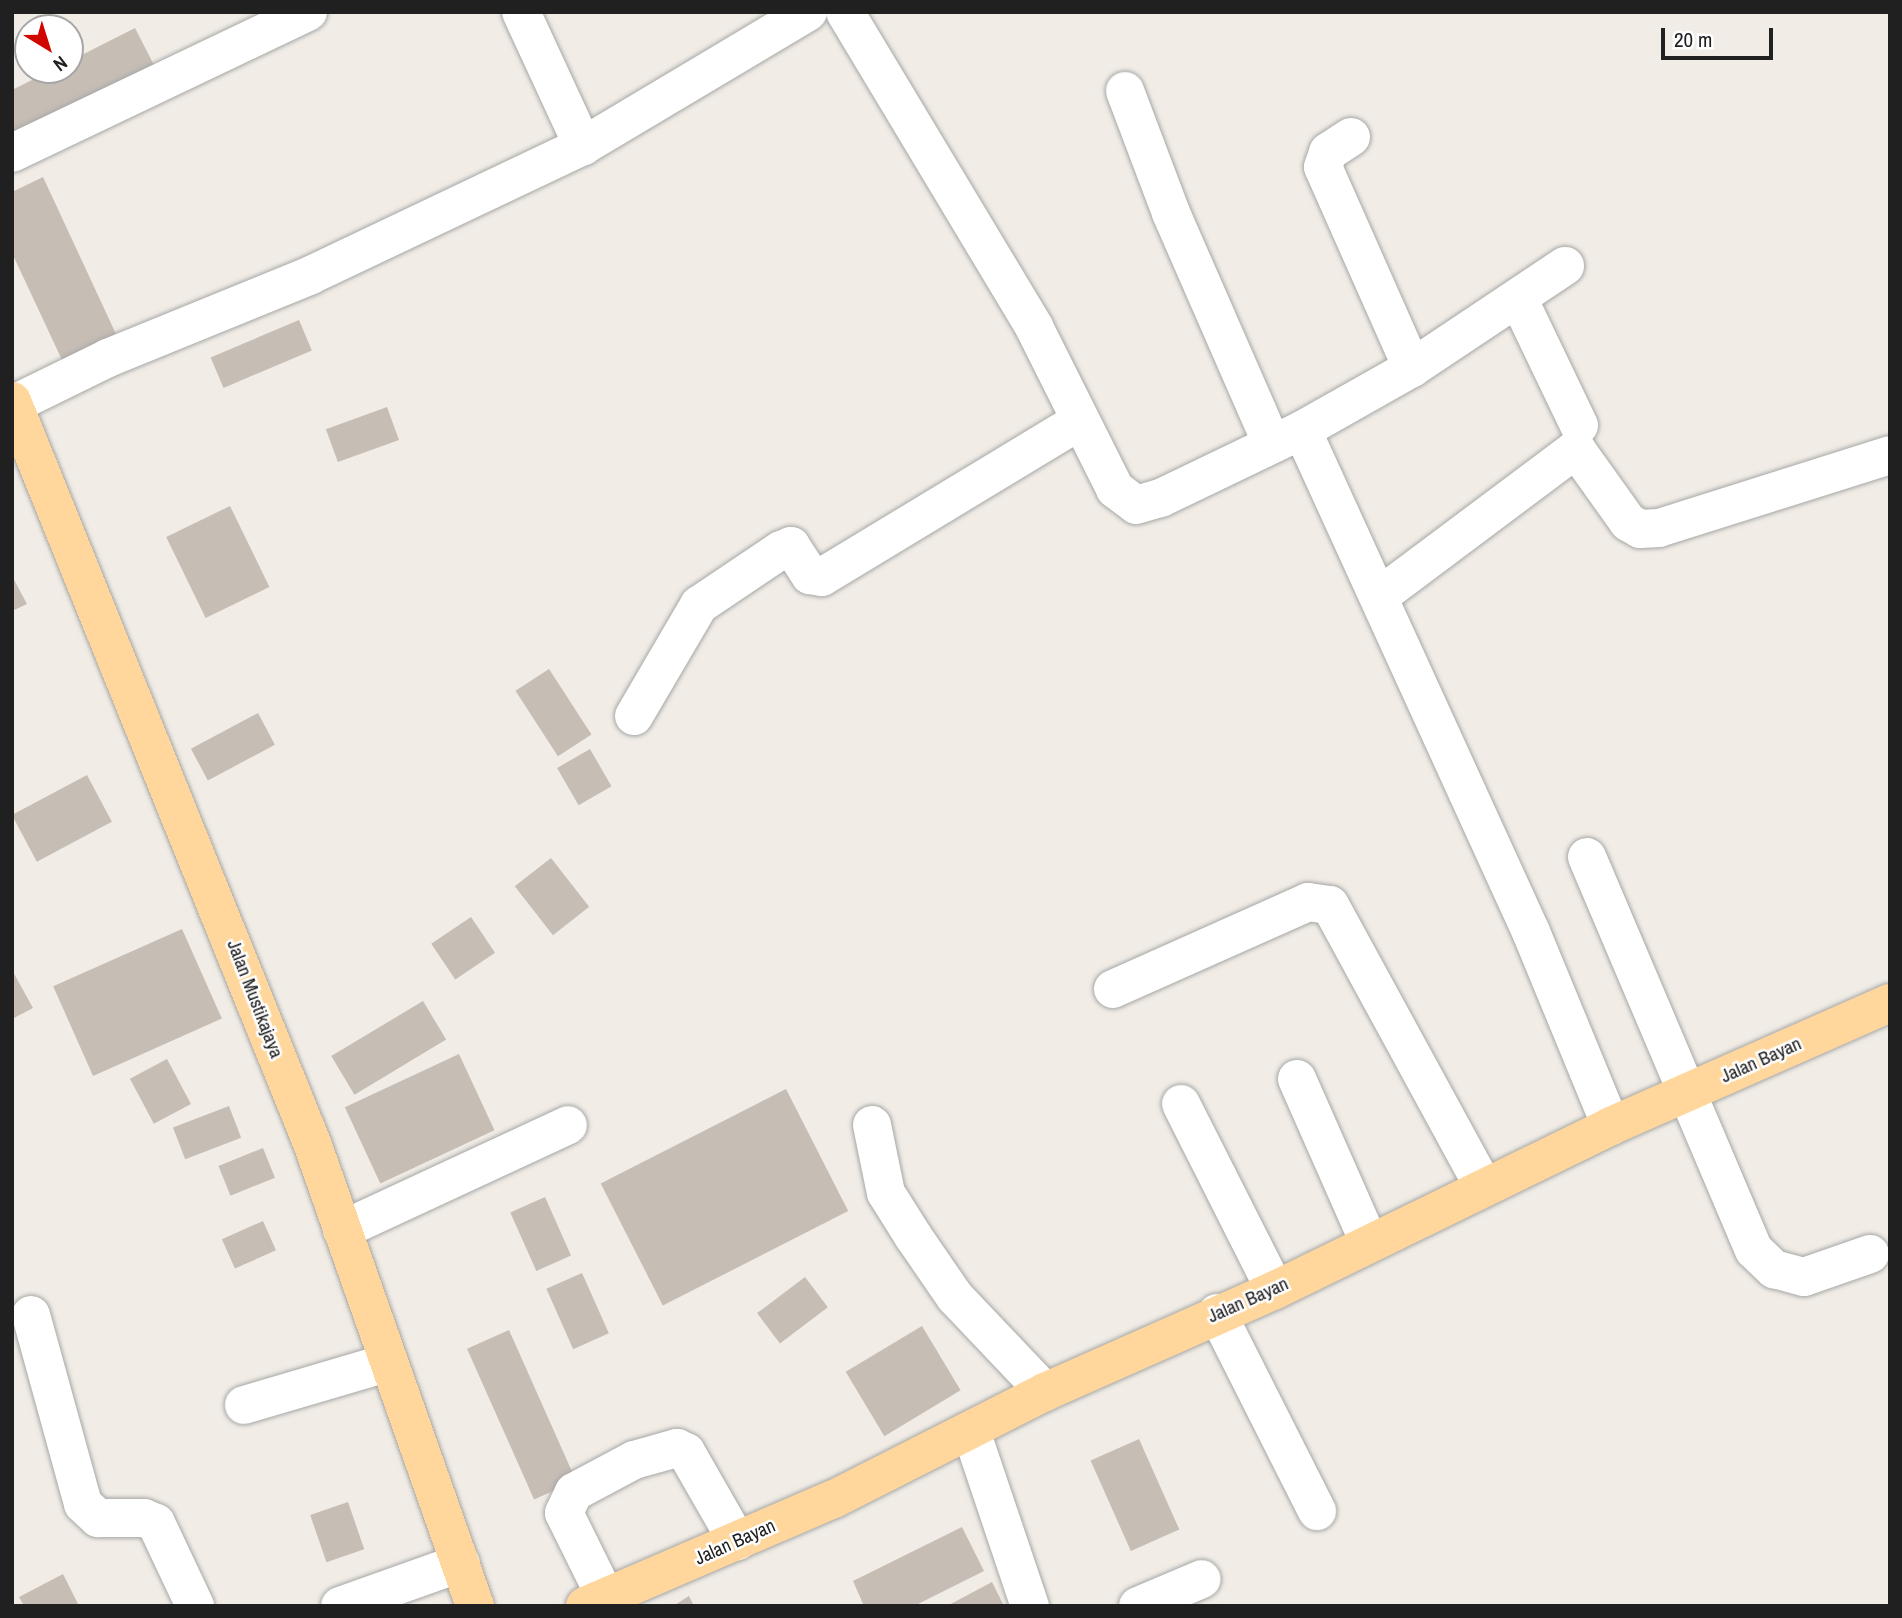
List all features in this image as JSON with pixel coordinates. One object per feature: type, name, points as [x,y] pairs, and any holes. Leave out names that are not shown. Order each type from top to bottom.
[{"type":"main road","name":"Jalan Mustikajaya","points":[[13,403],[224,921],[342,1230],[387,1363],[476,1605]]},
{"type":"main road","name":"Jalan Bayan","points":[[598,1604],[834,1499],[1045,1392],[1217,1313],[1275,1290],[1611,1126],[1890,1003]]},
{"type":"street","points":[[12,153],[308,12]]},
{"type":"street","points":[[521,12],[583,146]]},
{"type":"street","points":[[13,403],[108,358],[311,275],[583,146],[808,12]]},
{"type":"street","points":[[853,16],[1034,327],[1115,489],[1136,505],[1161,498],[1287,437],[1412,368],[1519,300],[1565,266]]},
{"type":"street","points":[[1125,91],[1171,213],[1287,437],[1381,595],[1531,932],[1611,1126]]},
{"type":"street","points":[[1351,137],[1328,152],[1323,167],[1412,368]]},
{"type":"street","points":[[1519,300],[1579,425]]},
{"type":"street","points":[[634,716],[699,605],[781,550],[791,546],[810,575],[822,577],[1080,421]]},
{"type":"street","points":[[1381,595],[1576,449],[1628,522],[1640,529],[1658,528],[1890,455]]},
{"type":"street","points":[[1587,856],[1690,1092],[1742,1228],[1774,1269],[1804,1277],[1870,1254]]},
{"type":"street","points":[[1113,989],[1308,902],[1330,905],[1484,1187]]},
{"type":"street","points":[[1297,1079],[1369,1242]]},
{"type":"street","points":[[1181,1104],[1275,1290]]},
{"type":"street","points":[[342,1230],[568,1125]]},
{"type":"street","points":[[872,1125],[886,1193],[913,1236],[955,1297],[1045,1392]]},
{"type":"street","points":[[1217,1313],[1317,1511]]},
{"type":"street","points":[[31,1315],[83,1504],[98,1518],[144,1518],[156,1523],[195,1606]]},
{"type":"street","points":[[244,1405],[387,1363]]},
{"type":"street","points":[[971,1431],[1030,1606]]},
{"type":"street","points":[[598,1604],[564,1513],[574,1492],[634,1460],[677,1448],[686,1452],[737,1541]]},
{"type":"street","points":[[340,1606],[461,1563]]},
{"type":"street","points":[[1138,1606],[1202,1579]]},
{"type":"building","points":[[135,28],[156,69],[12,142],[12,90],[24,84],[84,84],[84,54]]},
{"type":"building","points":[[43,177],[116,334],[62,360],[12,253],[12,192]]},
{"type":"building","points":[[299,320],[312,350],[224,388],[211,358]]},
{"type":"building","points":[[387,407],[399,440],[338,462],[326,429]]},
{"type":"building","points":[[230,506],[269,587],[206,618],[166,537]]},
{"type":"building","points":[[12,576],[27,604],[12,611]]},
{"type":"building","points":[[549,669],[591,734],[558,756],[515,691]]},
{"type":"building","points":[[258,713],[275,745],[208,780],[191,749]]},
{"type":"building","points":[[590,749],[612,786],[579,805],[557,768]]},
{"type":"building","points":[[87,775],[112,822],[37,862],[12,815]]},
{"type":"building","points":[[551,858],[589,907],[553,935],[515,886]]},
{"type":"building","points":[[471,917],[495,953],[455,979],[431,944]]},
{"type":"building","points":[[182,929],[222,1019],[93,1076],[53,986]]},
{"type":"building","points":[[12,970],[33,1008],[12,1019]]},
{"type":"building","points":[[423,1001],[446,1040],[354,1095],[331,1056]]},
{"type":"building","points":[[459,1054],[494,1130],[380,1183],[345,1107]]},
{"type":"building","points":[[167,1059],[191,1104],[154,1124],[130,1079]]},
{"type":"building","points":[[786,1089],[848,1211],[663,1305],[601,1183]]},
{"type":"building","points":[[229,1106],[241,1138],[185,1159],[173,1128]]},
{"type":"building","points":[[263,1148],[275,1178],[230,1196],[218,1166]]},
{"type":"building","points":[[545,1197],[571,1255],[536,1271],[510,1212]]},
{"type":"building","points":[[263,1221],[276,1250],[235,1269],[222,1239]]},
{"type":"building","points":[[582,1273],[609,1333],[573,1349],[546,1289]]},
{"type":"building","points":[[805,1277],[828,1307],[780,1343],[757,1313]]},
{"type":"building","points":[[922,1326],[961,1390],[884,1436],[846,1372]]},
{"type":"building","points":[[509,1330],[576,1481],[534,1499],[467,1349]]},
{"type":"building","points":[[1139,1439],[1179,1529],[1131,1551],[1091,1461]]},
{"type":"building","points":[[348,1502],[364,1549],[326,1562],[310,1515]]},
{"type":"building","points":[[962,1527],[984,1571],[914,1606],[864,1606],[853,1581]]},
{"type":"building","points":[[63,1574],[79,1606],[24,1606],[19,1597]]},
{"type":"building","points":[[992,1582],[1004,1606],[947,1606]]},
{"type":"building","points":[[689,1596],[694,1606],[673,1606]]}]
